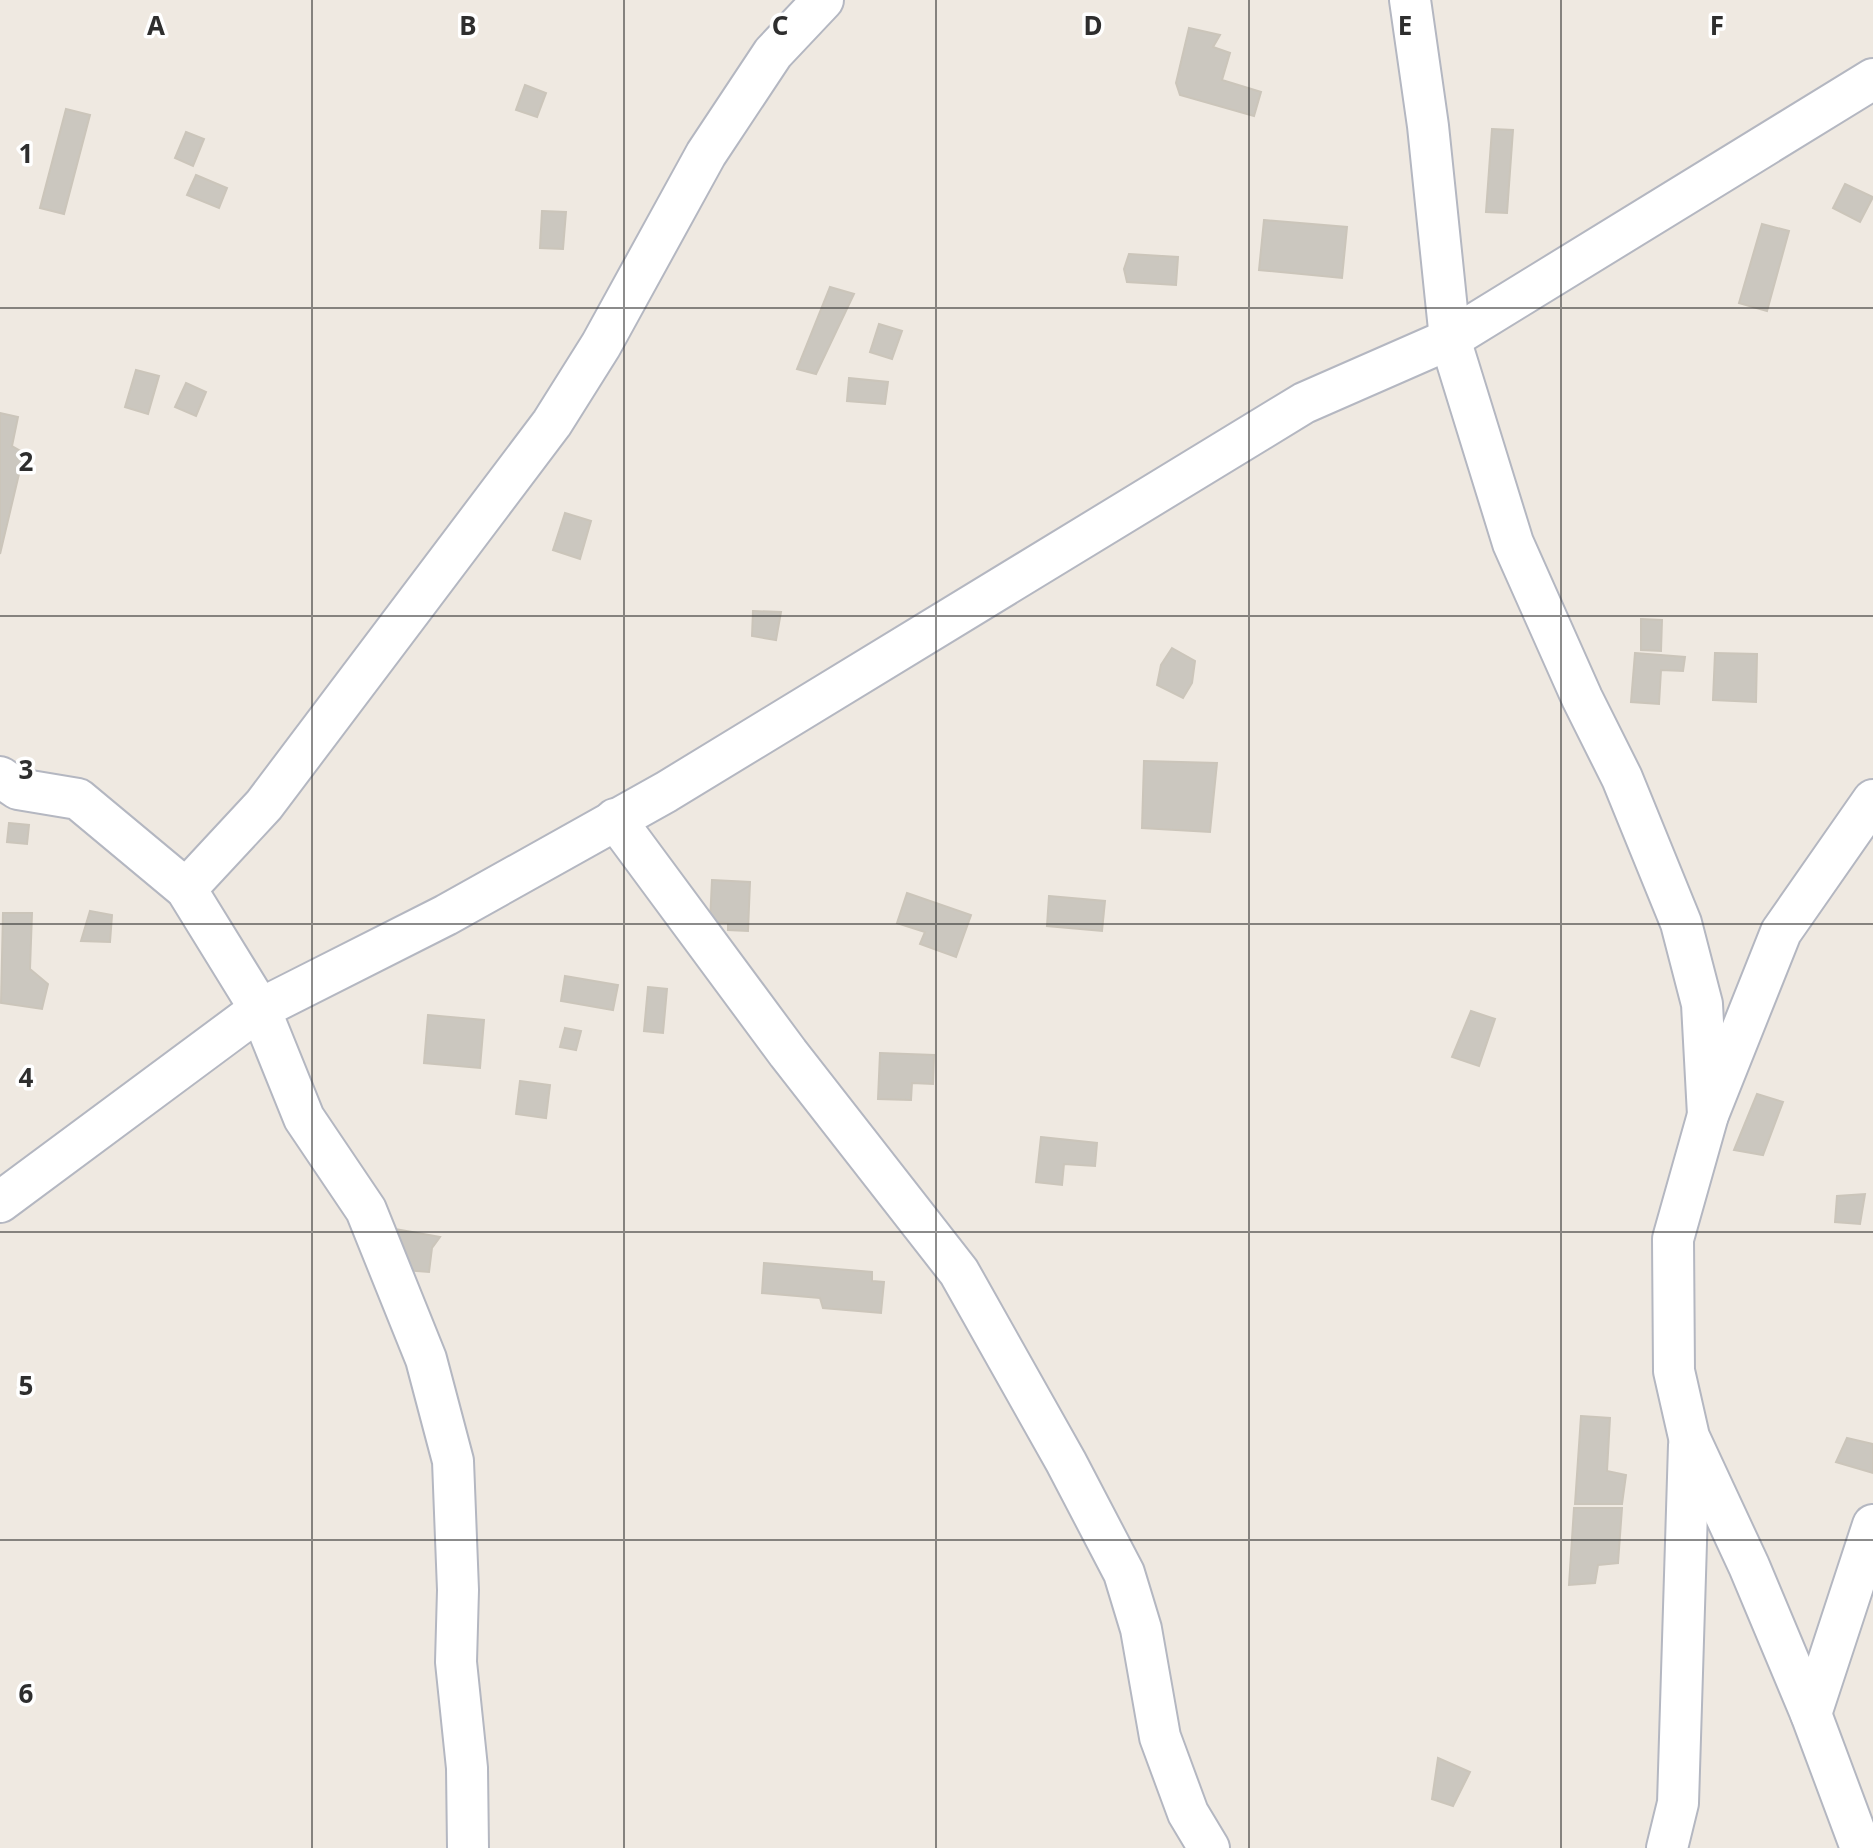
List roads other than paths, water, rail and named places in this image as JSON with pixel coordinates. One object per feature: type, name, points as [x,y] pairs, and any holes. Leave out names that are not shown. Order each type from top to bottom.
[{"type":"street","points":[[186,889],[264,805],[552,423],[601,345],[706,154],[773,53],[823,0]]},
{"type":"street","points":[[1410,0],[1428,126],[1450,339],[1513,543],[1582,698],[1622,778],[1681,923],[1702,1004],[1708,1115]]},
{"type":"street","points":[[0,1202],[260,1009],[446,915],[680,784],[1304,403],[1450,339],[1873,79]]},
{"type":"street","points":[[0,777],[18,789],[78,799],[186,889],[260,1009],[304,1118],[366,1210],[426,1359],[453,1461],[458,1590],[456,1662],[467,1768],[468,1848]]},
{"type":"street","points":[[1861,1848],[1811,1714],[1749,1566],[1689,1437],[1674,1371],[1673,1239],[1708,1115],[1781,932],[1873,800]]},
{"type":"street","points":[[615,819],[788,1053],[959,1272],[1066,1462],[1124,1573],[1141,1629],[1160,1737],[1188,1813],[1209,1848]]},
{"type":"street","points":[[1667,1848],[1678,1803],[1689,1437]]},
{"type":"street","points":[[1811,1714],[1873,1525]]}]
